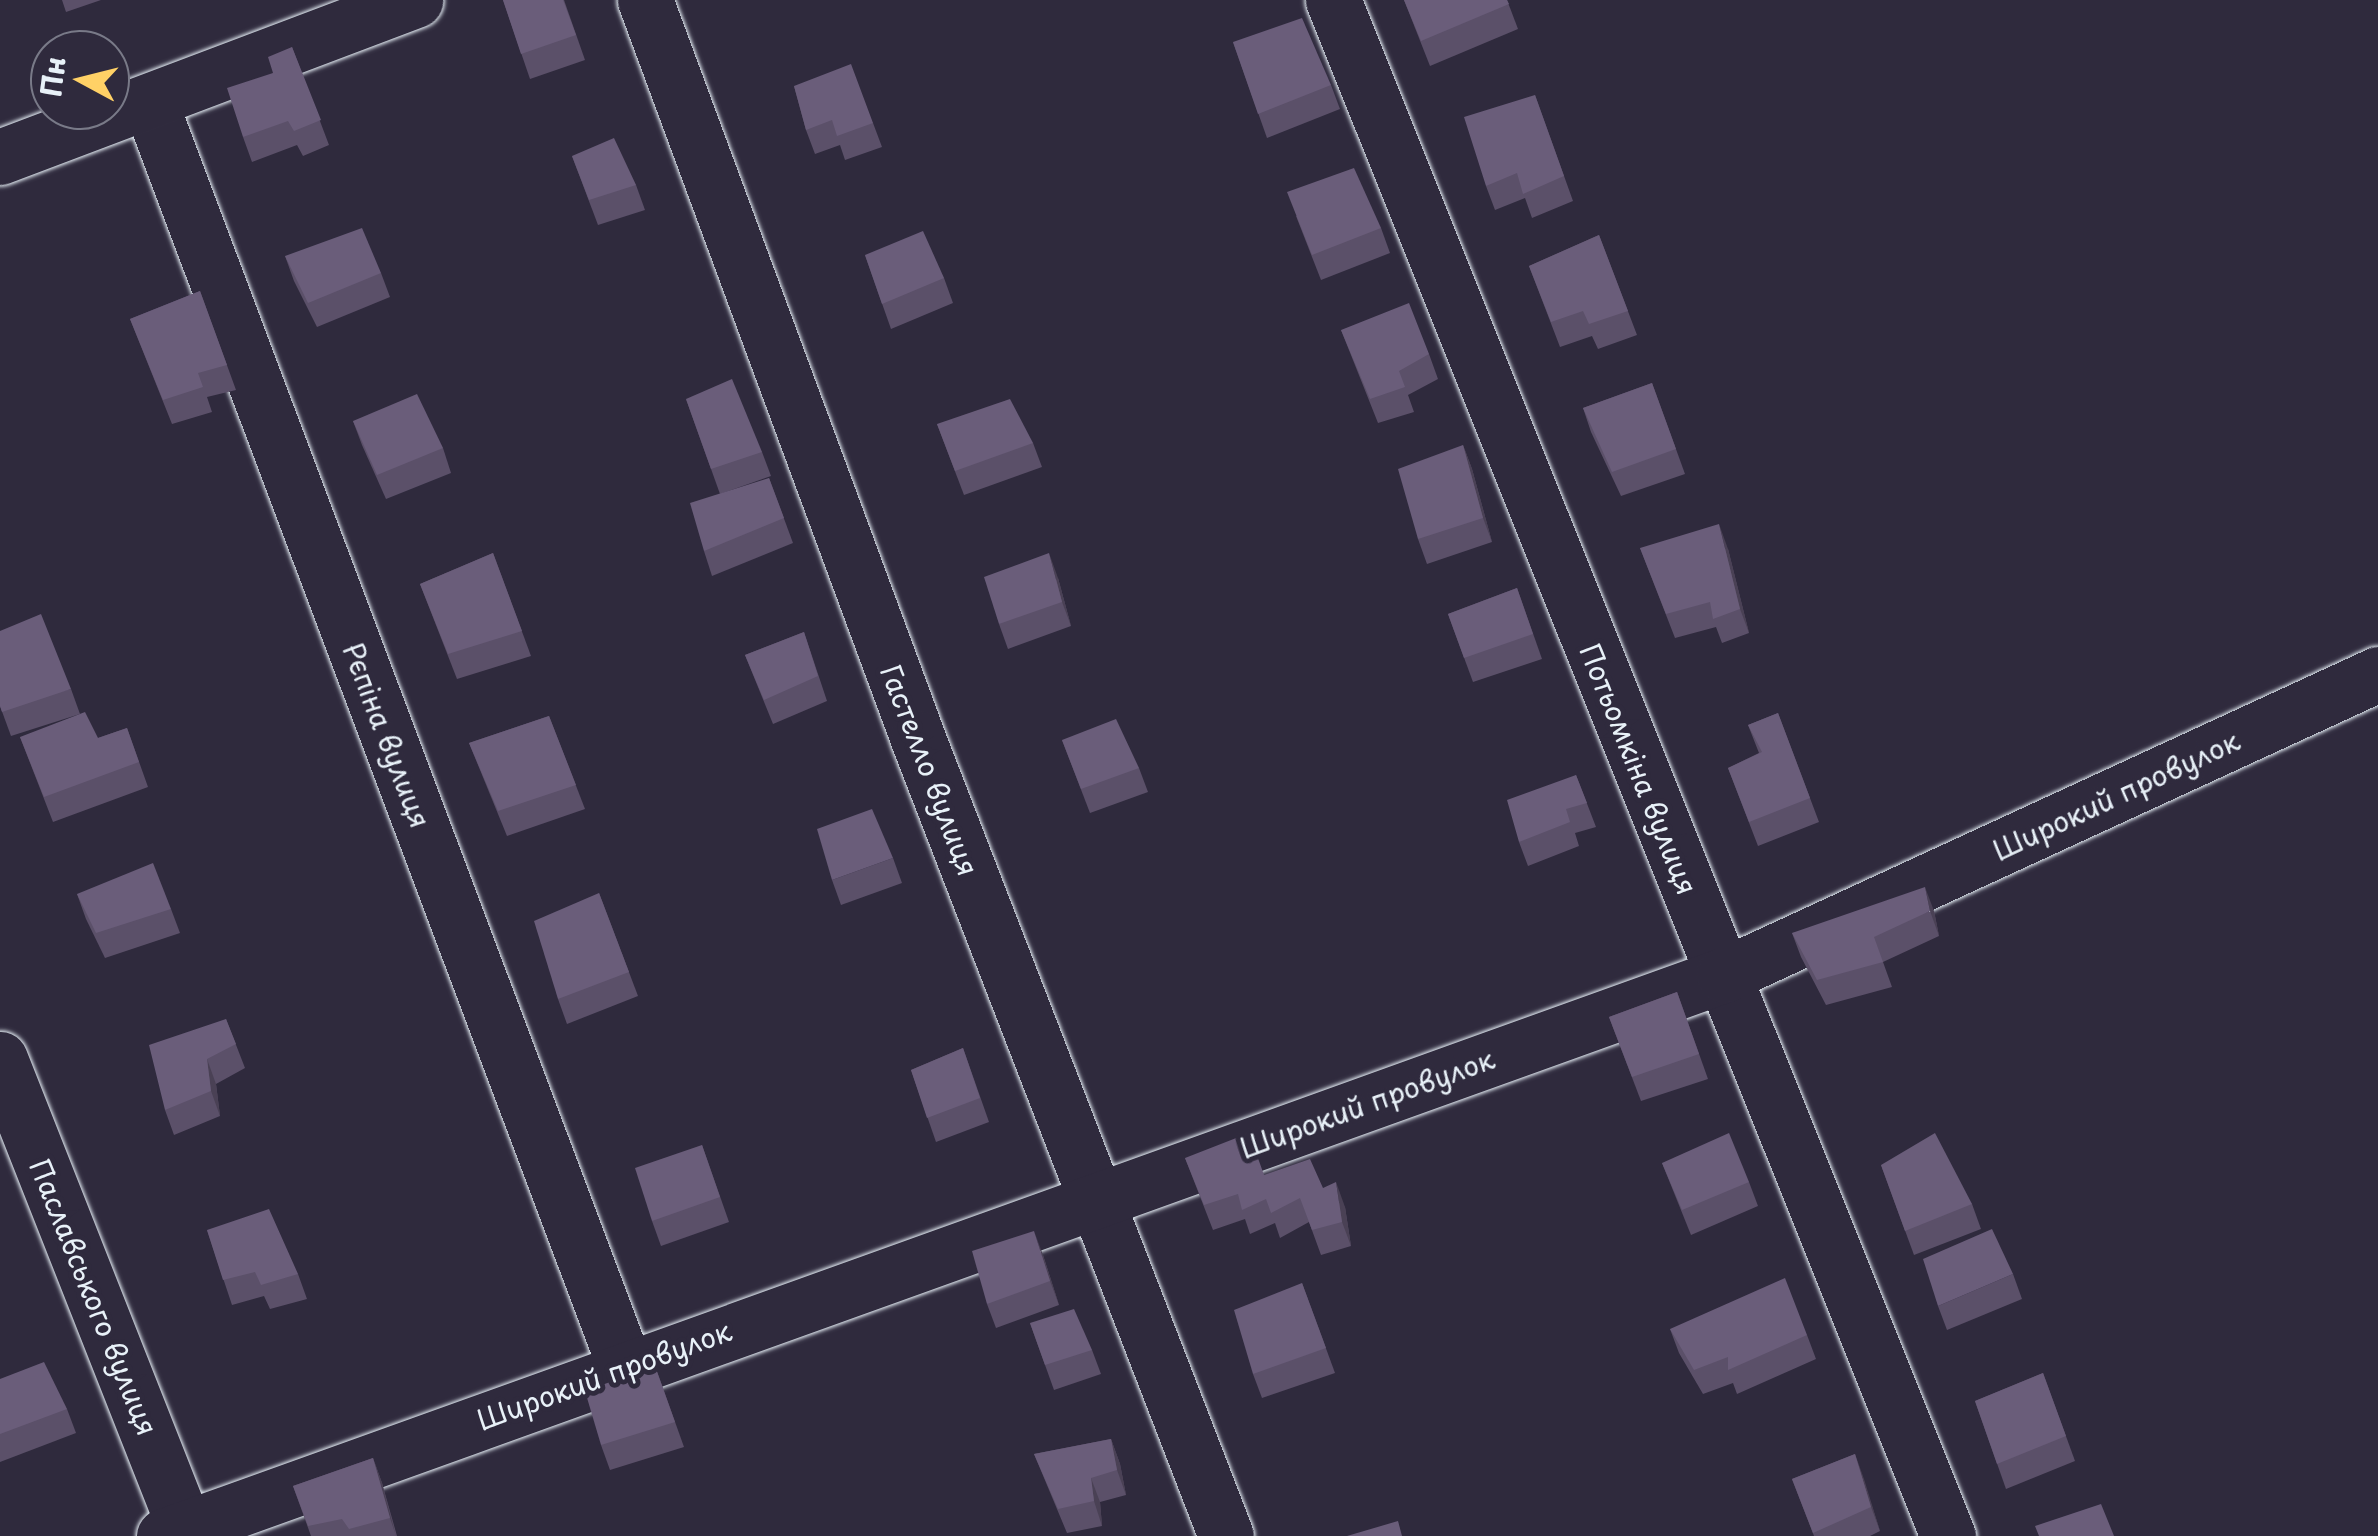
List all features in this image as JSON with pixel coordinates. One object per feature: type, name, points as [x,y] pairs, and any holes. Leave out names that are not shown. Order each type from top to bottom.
[{"type":"street","points":[[0,157],[415,0]]},
{"type":"street","name":"Гастелло вулиця","points":[[645,0],[1226,1536]]},
{"type":"street","name":"Потьомкіна вулиця","points":[[1334,0],[1948,1536]]},
{"type":"street","name":"Рєпіна вулиця","points":[[150,103],[625,1367]]},
{"type":"street","name":"Широкий провулок","points":[[180,1533],[625,1367],[1724,975],[2378,674]]},
{"type":"street","name":"Паславського вулиця","points":[[0,1059],[180,1533]]},
{"type":"building","points":[[503,0],[563,0],[576,35],[521,54]]},
{"type":"building","points":[[1404,0],[1507,0],[1509,4],[1421,41]]},
{"type":"building","points":[[1302,18],[1331,85],[1258,114],[1233,42]]},
{"type":"building","points":[[292,47],[321,120],[294,131],[288,121],[243,137],[227,88],[273,73],[268,57]]},
{"type":"building","points":[[851,64],[873,123],[837,136],[832,120],[806,130],[794,86]]},
{"type":"building","points":[[1535,95],[1564,176],[1523,194],[1517,173],[1486,186],[1464,117]]},
{"type":"building","points":[[614,138],[636,185],[589,200],[572,156]]},
{"type":"building","points":[[1354,168],[1381,228],[1312,255],[1287,192]]},
{"type":"building","points":[[362,228],[381,273],[308,303],[285,256]]},
{"type":"building","points":[[923,231],[944,278],[882,304],[865,255]]},
{"type":"building","points":[[1599,235],[1628,311],[1589,324],[1583,311],[1551,322],[1529,266]]},
{"type":"building","points":[[200,291],[227,365],[198,373],[203,387],[163,400],[130,319]]},
{"type":"building","points":[[1409,303],[1429,354],[1399,371],[1405,387],[1370,399],[1341,330]]},
{"type":"building","points":[[732,379],[762,452],[711,469],[686,399]]},
{"type":"building","points":[[1652,383],[1676,449],[1612,472],[1583,408]]},
{"type":"building","points":[[417,394],[443,448],[377,475],[353,421]]},
{"type":"building","points":[[1010,399],[1033,443],[955,471],[937,424]]},
{"type":"building","points":[[1463,445],[1483,518],[1418,539],[1398,469]]},
{"type":"building","points":[[769,478],[784,518],[704,551],[690,503]]},
{"type":"building","points":[[1719,524],[1740,609],[1713,619],[1710,602],[1666,614],[1640,548]]},
{"type":"building","points":[[493,553],[522,631],[448,654],[420,584]]},
{"type":"building","points":[[1049,553],[1062,602],[999,624],[984,577]]},
{"type":"building","points":[[1517,588],[1533,634],[1464,658],[1448,614]]},
{"type":"building","points":[[41,614],[71,689],[2,712],[0,631]]},
{"type":"building","points":[[804,632],[818,676],[764,700],[745,655]]},
{"type":"building","points":[[85,712],[98,738],[127,728],[139,762],[44,797],[20,737]]},
{"type":"building","points":[[1778,713],[1810,798],[1749,822],[1728,768],[1762,752],[1748,725]]},
{"type":"building","points":[[549,716],[576,785],[498,811],[469,743]]},
{"type":"building","points":[[1116,719],[1139,768],[1081,789],[1062,740]]},
{"type":"building","points":[[1576,775],[1587,803],[1566,809],[1570,822],[1519,842],[1507,800]]},
{"type":"building","points":[[872,809],[893,858],[832,880],[817,829]]},
{"type":"building","points":[[153,863],[171,909],[96,933],[77,894]]},
{"type":"building","points":[[1925,887],[1930,911],[1874,937],[1883,962],[1817,980],[1792,933]]},
{"type":"building","points":[[599,893],[629,972],[558,999],[534,921]]},
{"type":"building","points":[[1677,992],[1699,1054],[1632,1077],[1609,1017]]},
{"type":"building","points":[[226,1019],[236,1044],[207,1059],[211,1091],[165,1110],[149,1045]]},
{"type":"building","points":[[963,1048],[980,1098],[927,1118],[911,1070]]},
{"type":"building","points":[[1249,1133],[1264,1175],[1310,1159],[1323,1188],[1336,1182],[1342,1222],[1312,1230],[1300,1198],[1271,1213],[1266,1199],[1242,1210],[1238,1194],[1204,1205],[1185,1158]]},
{"type":"building","points":[[1729,1133],[1749,1182],[1682,1210],[1662,1163]]},
{"type":"building","points":[[1935,1133],[1972,1204],[1905,1231],[1881,1165]]},
{"type":"building","points":[[702,1145],[720,1197],[652,1221],[635,1168]]},
{"type":"building","points":[[269,1209],[298,1274],[261,1285],[255,1272],[223,1280],[207,1230]]},
{"type":"building","points":[[1992,1229],[2013,1274],[1938,1306],[1923,1259]]},
{"type":"building","points":[[1034,1231],[1050,1281],[987,1304],[972,1251]]},
{"type":"building","points":[[1785,1278],[1807,1335],[1728,1370],[1728,1357],[1694,1370],[1670,1329]]},
{"type":"building","points":[[1302,1283],[1326,1348],[1253,1374],[1234,1310]]},
{"type":"building","points":[[1074,1309],[1092,1350],[1045,1365],[1030,1323]]},
{"type":"building","points":[[44,1362],[67,1409],[0,1434],[0,1379]]},
{"type":"building","points":[[655,1366],[675,1422],[601,1445],[585,1391]]},
{"type":"building","points":[[2043,1373],[2066,1436],[1997,1464],[1975,1401]]},
{"type":"building","points":[[1111,1439],[1117,1470],[1091,1478],[1094,1501],[1058,1509],[1034,1454]]},
{"type":"building","points":[[1855,1454],[1871,1507],[1813,1533],[1792,1479]]},
{"type":"building","points":[[373,1458],[390,1518],[349,1529],[342,1519],[308,1526],[293,1486]]},
{"type":"building","points":[[2101,1504],[2114,1536],[2039,1536],[2035,1526]]},
{"type":"building","points":[[1398,1521],[1402,1536],[1347,1536]]}]
